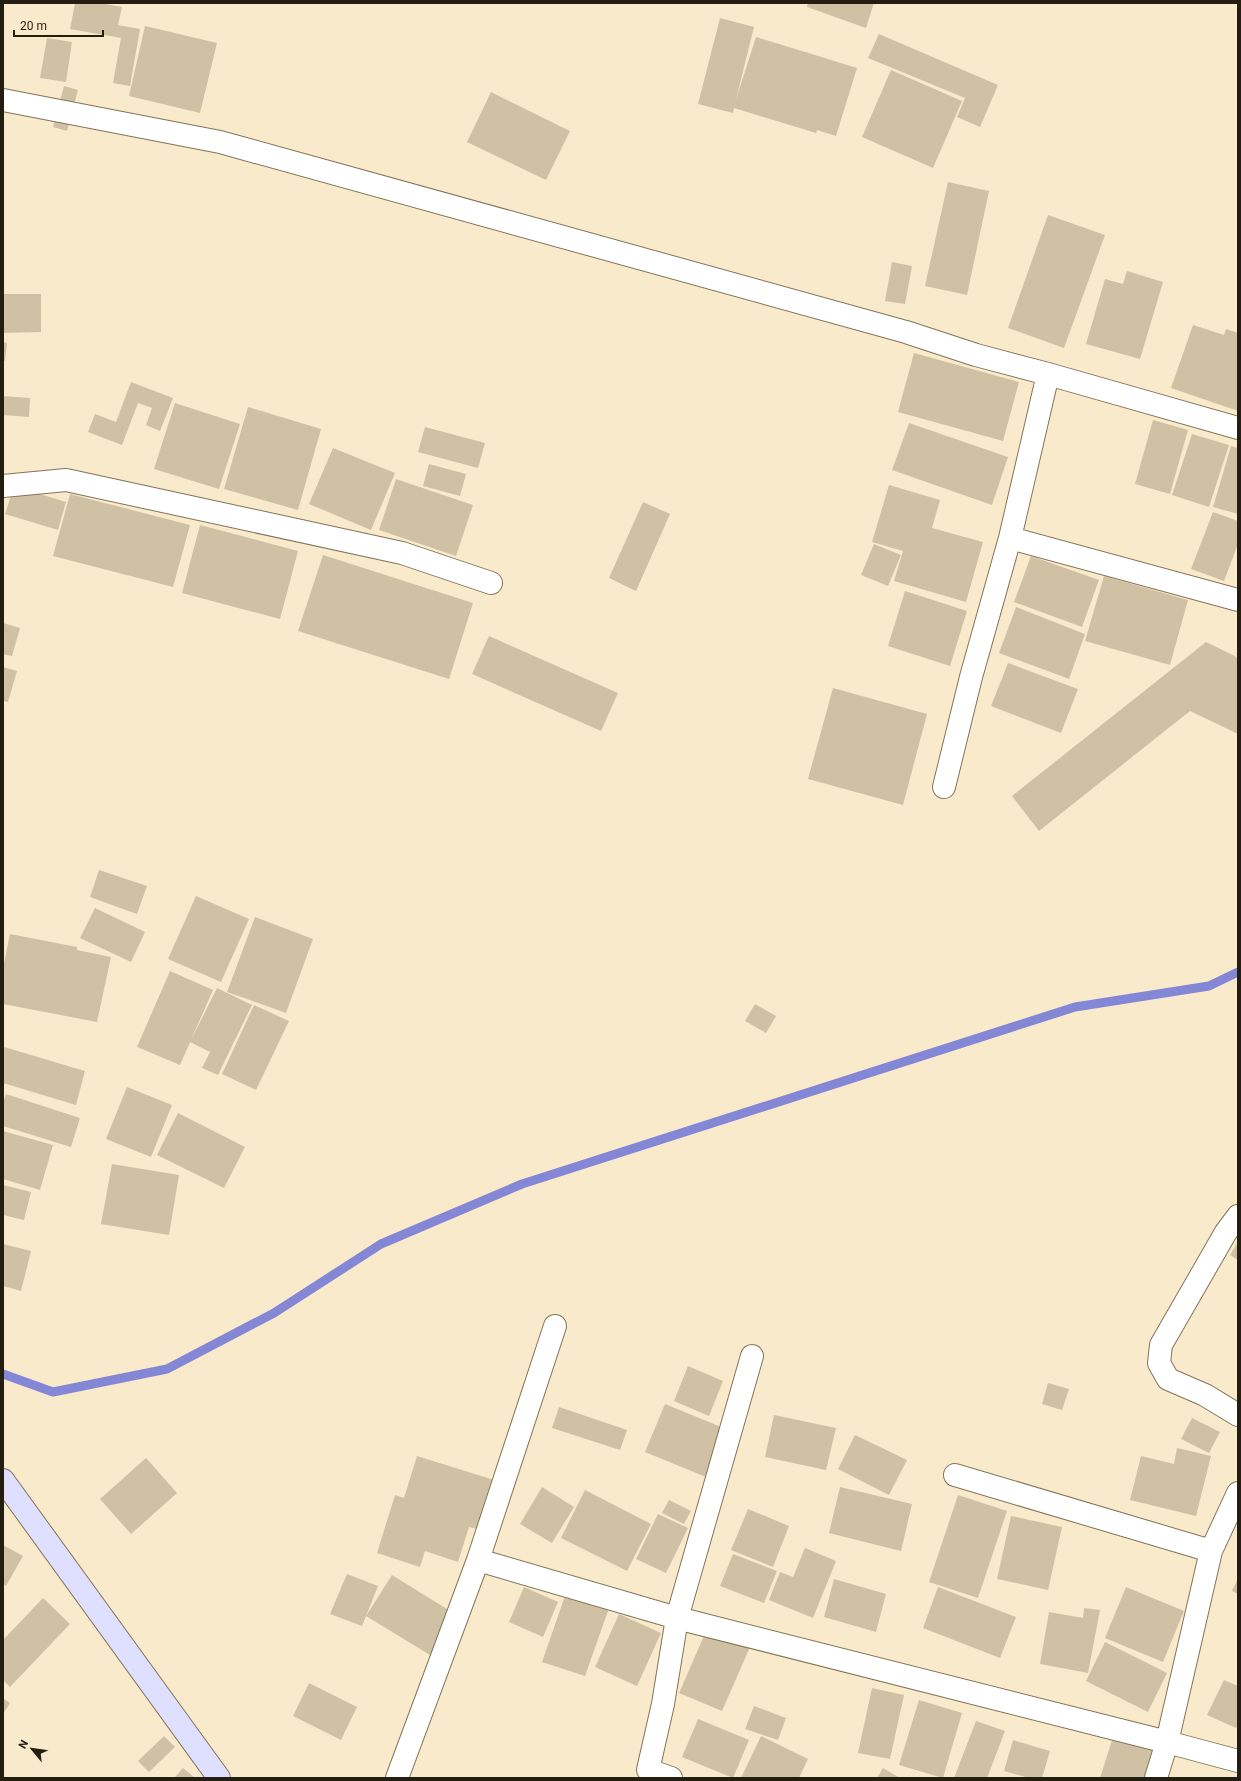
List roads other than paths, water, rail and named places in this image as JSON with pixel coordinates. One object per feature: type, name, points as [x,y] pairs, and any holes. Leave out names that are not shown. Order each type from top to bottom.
[{"type":"main road","points":[[3,1480],[219,1778]]},
{"type":"street","points":[[3,100],[220,142],[906,332],[976,356],[1048,374],[1238,428]]},
{"type":"street","points":[[944,787],[971,677],[1010,538],[1048,374]]},
{"type":"street","points":[[3,486],[66,480],[402,552],[491,583]]},
{"type":"street","points":[[1010,538],[1238,600]]},
{"type":"street","points":[[1238,1216],[1226,1232],[1161,1345],[1158,1363],[1168,1379],[1205,1395],[1238,1415]]},
{"type":"street","points":[[397,1778],[478,1560],[555,1326]]},
{"type":"street","points":[[671,1778],[647,1774],[663,1704],[677,1618],[752,1356]]},
{"type":"street","points":[[955,1475],[1211,1551]]},
{"type":"street","points":[[1156,1778],[1167,1742],[1211,1551],[1238,1494]]},
{"type":"street","points":[[478,1560],[677,1618],[1238,1761]]},
{"type":"waterway","points":[[3,1374],[53,1392],[167,1369],[274,1313],[381,1244],[522,1184],[1075,1007],[1209,986],[1238,972]]}]
